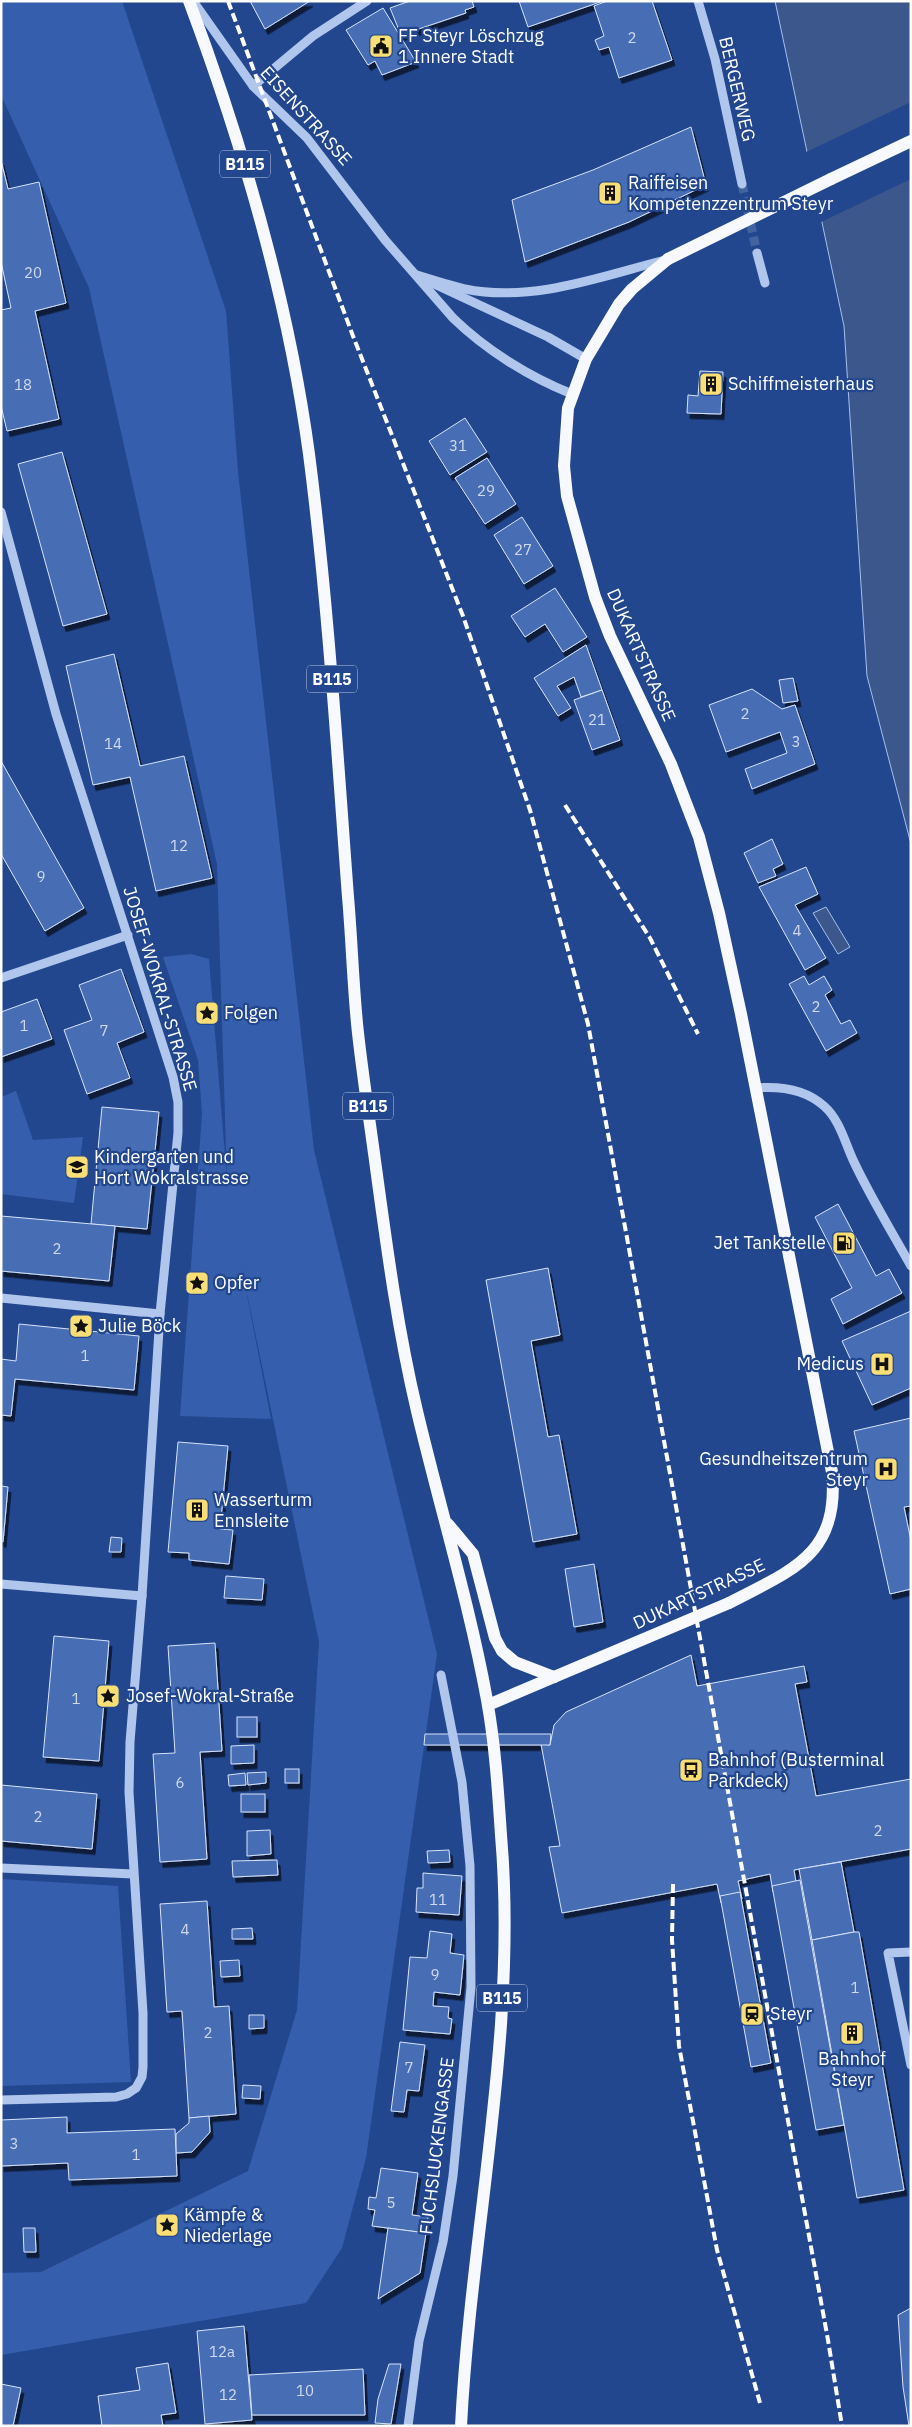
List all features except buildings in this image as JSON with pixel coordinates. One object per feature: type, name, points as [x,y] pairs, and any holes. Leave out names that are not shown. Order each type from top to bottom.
[{"type":"main road","name":"EISENSTRASSE","points":[[191,1],[247,173],[287,330],[308,449],[333,697],[358,1030],[387,1250],[417,1412],[445,1520]]},
{"type":"main road","name":"DUKARTSTRASSE","points":[[488,1705],[729,1604],[778,1577],[806,1558],[819,1545],[827,1530],[833,1502],[832,1472],[756,1088],[719,914],[699,837],[671,764],[610,636],[595,597],[574,528],[567,496],[564,436],[572,394],[586,359],[619,304],[632,289],[668,259],[911,141]]},
{"type":"main road","points":[[445,1520],[473,1554],[495,1638],[502,1651],[515,1662],[554,1677]]},
{"type":"main road","name":"B115","points":[[445,1520],[468,1607],[488,1705],[502,1842],[503,1974],[494,2099],[463,2387],[461,2426]]},
{"type":"street","name":"EISENSTRASSE","points":[[191,1],[253,86],[307,138],[385,240],[464,329],[531,375],[572,394]]},
{"type":"street","points":[[253,86],[313,36],[367,1]]},
{"type":"street","name":"BERGERWEG","points":[[698,1],[715,59],[742,184]]},
{"type":"street","points":[[758,253],[764,283]]},
{"type":"street","points":[[417,275],[466,289],[524,292],[567,285],[668,259]]},
{"type":"street","name":"EISENSTRASSE","points":[[417,275],[477,306],[548,337],[586,359]]},
{"type":"street","name":"JOSEF-WOKRAL-STRASSE","points":[[1,512],[56,714],[173,1077],[178,1102],[178,1133],[160,1314],[142,1596],[130,1742],[133,1874],[143,2013],[144,2067],[136,2088],[127,2094],[116,2097],[1,2100]]},
{"type":"street","points":[[1,978],[128,935]]},
{"type":"street","points":[[756,1088],[790,1089],[809,1095],[823,1105],[835,1118],[854,1162],[911,1266]]},
{"type":"street","points":[[1,1298],[160,1314]]},
{"type":"street","points":[[1,1584],[142,1596]]},
{"type":"street","name":"FUCHSLUCKENGASSE","points":[[408,2426],[419,2341],[443,2242],[454,2176],[471,1987],[470,1866],[462,1782],[441,1675]]},
{"type":"street","points":[[1,1868],[133,1874]]},
{"type":"street","points":[[911,1952],[888,1953],[911,2065]]},
{"type":"shaded area","points":[[1,1],[122,1],[226,311],[238,472],[314,1150],[437,1654],[366,2158],[342,2248],[306,2303],[1,2355],[1,2273],[41,2272],[248,2171],[297,2010],[319,1642],[241,1264],[271,1419],[180,1416],[202,1114],[198,1060],[163,957],[191,954],[209,959],[227,1180],[217,864],[89,288],[1,95]]},
{"type":"shaded area","points":[[775,1],[911,1],[911,844],[867,676],[844,326]]},
{"type":"shaded area","points":[[826,907],[850,947],[838,954],[813,913]]},
{"type":"shaded area","points":[[16,1091],[33,1140],[83,1137],[74,1203],[1,1194],[1,1097]]},
{"type":"shaded area","points":[[1,1879],[118,1886],[131,2082],[1,2086]]},
{"type":"pier","points":[[911,102],[911,179],[819,223],[804,153]]},
{"type":"tunnel","points":[[742,184],[757,253]]},
{"type":"railway","points":[[228,1],[353,336],[463,616],[530,810],[588,1024],[828,2340],[842,2426]]},
{"type":"railway","points":[[565,805],[650,938],[698,1034]]},
{"type":"railway","points":[[673,1884],[672,1940],[679,2046],[717,2250],[760,2403]]},
{"type":"place","name":"FF Steyr Löschzug 1 Innere Stadt","points":[[381,46]]},
{"type":"place","name":"Raiffeisen Kompetenzzentrum Steyr","points":[[610,193]]},
{"type":"place","name":"Schiffmeisterhaus","points":[[711,384]]},
{"type":"place","name":"Folgen","points":[[207,1013]]},
{"type":"place","name":"Kindergarten und Hort Wokralstrasse","points":[[77,1167]]},
{"type":"place","name":"Jet Tankstelle","points":[[844,1243]]},
{"type":"place","name":"Opfer","points":[[197,1283]]},
{"type":"place","name":"Julie Böck","points":[[81,1326]]},
{"type":"place","name":"Medicus","points":[[882,1364]]},
{"type":"place","name":"Gesundheitszentrum Steyr","points":[[886,1469]]},
{"type":"place","name":"Wasserturm Ennsleite","points":[[197,1510]]},
{"type":"place","name":"Josef-Wokral-Straße","points":[[108,1696]]},
{"type":"place","name":"Bahnhof (Busterminal Parkdeck)","points":[[691,1770]]},
{"type":"place","name":"Steyr","points":[[752,2014]]},
{"type":"place","name":"Bahnhof Steyr","points":[[852,2033]]},
{"type":"place","name":"Kämpfe & Niederlage","points":[[167,2225]]}]
